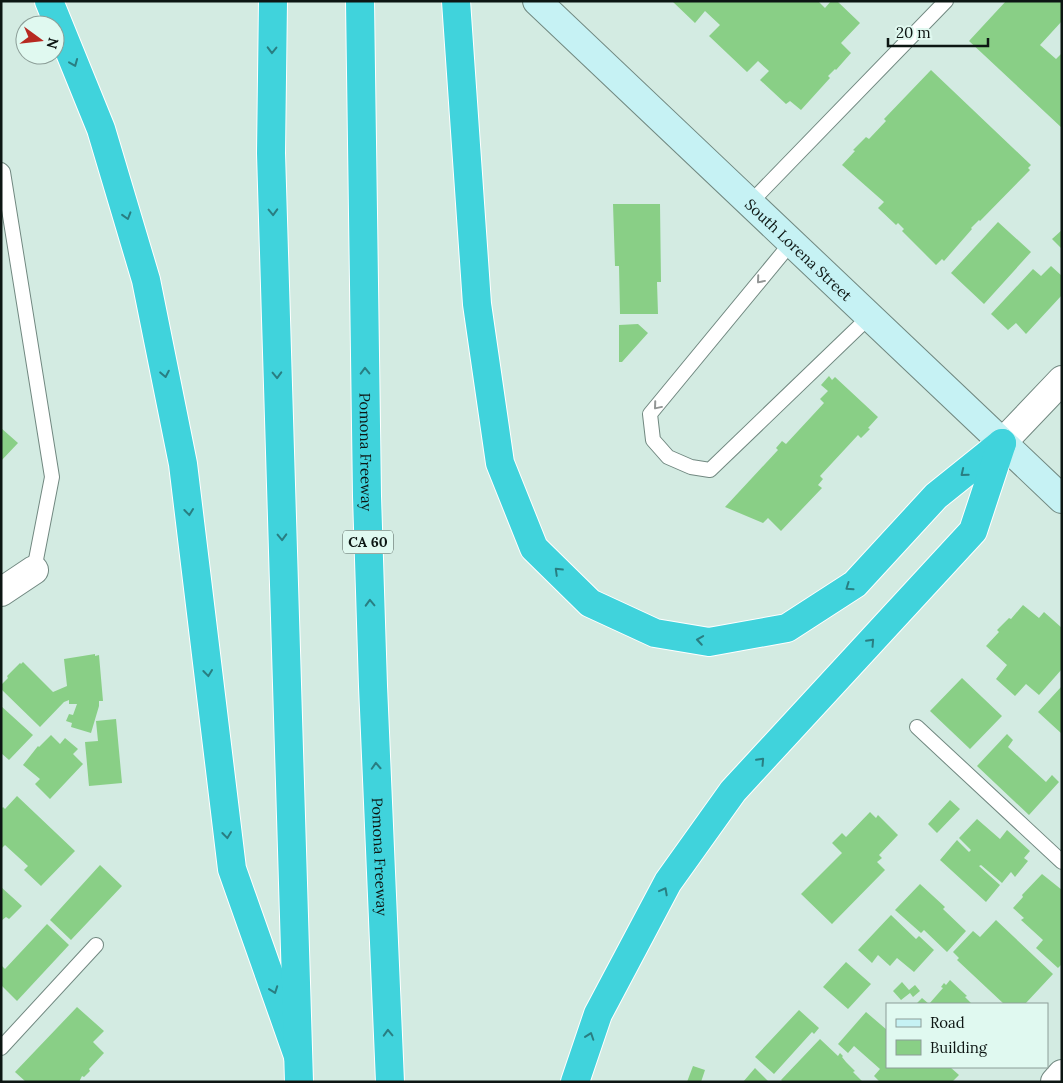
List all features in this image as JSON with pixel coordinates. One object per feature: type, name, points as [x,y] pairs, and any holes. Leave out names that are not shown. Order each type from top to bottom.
[{"type":"highway","points":[[49,1],[101,129],[146,280],[183,464],[232,869],[298,1069]]},
{"type":"highway","points":[[273,1],[271,153],[298,1069]]},
{"type":"highway","name":"Pomona Freeway","points":[[360,1],[367,496],[373,696],[390,1082]]},
{"type":"highway","points":[[456,1],[477,304],[500,463],[534,548],[590,603],[655,633],[709,642],[787,628],[855,584],[936,496],[1002,443]]},
{"type":"highway","points":[[575,1082],[598,1014],[668,882],[734,792],[973,531],[1002,443]]},
{"type":"main road","name":"South Lorena Street","points":[[537,1],[1062,498]]},
{"type":"street","points":[[1002,443],[1062,380]]},
{"type":"street","points":[[1,592],[34,570]]},
{"type":"street","points":[[1055,1082],[1062,1074]]},
{"type":"lane","points":[[750,204],[946,1]]},
{"type":"lane","points":[[1,170],[3,172],[52,477],[34,570]]},
{"type":"lane","points":[[791,243],[650,414],[653,440],[668,456],[691,467],[710,470],[869,317]]},
{"type":"lane","points":[[917,727],[1062,862]]},
{"type":"lane","points":[[1,1048],[96,945]]},
{"type":"building","points":[[672,1],[818,1],[825,8],[831,1],[837,1],[860,23],[841,43],[851,53],[828,76],[830,78],[801,110],[790,101],[786,104],[760,80],[769,71],[758,61],[747,72],[709,36],[720,25],[705,11],[695,23]]},
{"type":"building","points":[[1006,1],[1062,1],[1062,21],[1040,45],[1056,59],[1062,53],[1062,128],[969,41]]},
{"type":"building","points":[[931,70],[1031,165],[1028,168],[1030,170],[971,228],[944,261],[942,259],[936,265],[902,231],[904,229],[898,223],[896,225],[878,208],[884,202],[842,165],[855,151],[853,150],[866,137],[869,139],[886,121],[884,119]]},
{"type":"building","points":[[613,204],[660,204],[661,282],[657,282],[658,314],[620,314],[619,266],[615,266]]},
{"type":"building","points":[[998,222],[1031,252],[984,304],[951,273]]},
{"type":"building","points":[[1062,230],[1062,249],[1052,239]]},
{"type":"building","points":[[1051,266],[1062,276],[1062,295],[1026,334],[1016,323],[1008,330],[991,314],[1033,269],[1041,276]]},
{"type":"building","points":[[638,324],[648,333],[622,362],[619,362],[619,325]]},
{"type":"building","points":[[829,376],[832,380],[835,377],[878,417],[868,428],[870,429],[861,438],[858,435],[820,476],[823,479],[818,485],[822,488],[781,531],[768,518],[763,523],[725,507],[778,450],[776,448],[782,441],[786,444],[824,403],[820,399],[828,391],[821,385]]},
{"type":"building","points":[[1,428],[18,443],[1,461]]},
{"type":"building","points":[[1023,605],[1039,618],[1044,612],[1062,628],[1062,669],[1039,695],[1026,684],[1015,696],[996,679],[1007,665],[986,646],[999,632],[997,630],[1009,618],[1011,619]]},
{"type":"building","points":[[95,654],[95,656],[99,655],[103,701],[99,701],[91,733],[71,727],[72,723],[66,721],[69,714],[73,715],[77,704],[69,704],[69,700],[64,702],[40,727],[1,689],[1,685],[8,678],[7,676],[23,662],[53,692],[67,686],[64,659]]},
{"type":"building","points":[[962,678],[1002,716],[970,749],[930,711]]},
{"type":"building","points":[[1062,686],[1062,734],[1038,712]]},
{"type":"building","points":[[1,706],[33,735],[9,760],[1,753]]},
{"type":"building","points":[[116,719],[122,783],[89,786],[85,742],[98,741],[96,721]]},
{"type":"building","points":[[1007,734],[1013,740],[1008,747],[1046,782],[1052,775],[1059,782],[1029,815],[977,766]]},
{"type":"building","points":[[51,735],[60,744],[65,738],[78,749],[73,754],[83,764],[50,799],[35,784],[40,779],[23,765],[38,746]]},
{"type":"building","points":[[17,796],[75,851],[41,886],[24,870],[28,866],[5,845],[1,849],[1,809],[3,807],[5,809]]},
{"type":"building","points":[[950,800],[960,809],[937,833],[928,824]]},
{"type":"building","points":[[870,812],[876,818],[878,815],[898,835],[879,855],[882,858],[877,862],[885,870],[832,924],[801,894],[842,853],[832,843],[842,833],[846,837]]},
{"type":"building","points":[[977,819],[1000,839],[1007,830],[1030,851],[1024,858],[1028,861],[1015,877],[1011,872],[1002,883],[981,865],[979,866],[1000,885],[986,902],[940,860],[957,840],[969,852],[971,850],[959,838]]},
{"type":"building","points":[[100,865],[122,886],[71,940],[50,920]]},
{"type":"building","points":[[1042,874],[1062,890],[1062,964],[1058,968],[1036,948],[1043,940],[1021,920],[1024,918],[1013,908],[1023,897],[1022,895]]},
{"type":"building","points":[[920,884],[945,907],[943,909],[966,931],[947,952],[924,930],[921,933],[895,910]]},
{"type":"building","points":[[1,887],[22,906],[9,919],[6,917],[1,921]]},
{"type":"building","points":[[891,915],[916,939],[919,936],[934,950],[914,972],[897,958],[890,966],[878,955],[872,963],[858,950]]},
{"type":"building","points":[[996,920],[1053,974],[1026,1003],[1003,1003],[957,960],[959,958],[953,952],[973,931],[980,937]]},
{"type":"building","points":[[47,924],[69,945],[17,1001],[1,985],[1,965],[5,969]]},
{"type":"building","points":[[846,962],[871,984],[848,1009],[823,987]]},
{"type":"building","points":[[950,980],[967,996],[965,997],[971,1003],[930,1003],[943,988],[941,987],[944,983],[946,985]]},
{"type":"building","points":[[902,982],[909,990],[915,985],[920,991],[913,997],[910,993],[901,1000],[893,991]]},
{"type":"building","points":[[922,998],[928,1003],[917,1003]]},
{"type":"building","points":[[77,1007],[104,1031],[93,1042],[104,1053],[89,1069],[90,1071],[84,1077],[82,1076],[79,1082],[26,1082],[15,1072]]},
{"type":"building","points":[[799,1010],[819,1028],[814,1034],[812,1032],[774,1074],[755,1057]]},
{"type":"building","points":[[866,1012],[886,1029],[886,1068],[951,1068],[959,1075],[952,1082],[880,1082],[874,1076],[880,1069],[854,1046],[848,1053],[838,1044]]},
{"type":"building","points":[[820,1039],[838,1056],[840,1053],[843,1056],[855,1071],[853,1072],[863,1082],[783,1082],[781,1080]]},
{"type":"building","points":[[693,1066],[705,1070],[701,1082],[687,1082]]},
{"type":"building","points":[[755,1068],[769,1082],[743,1082]]}]
